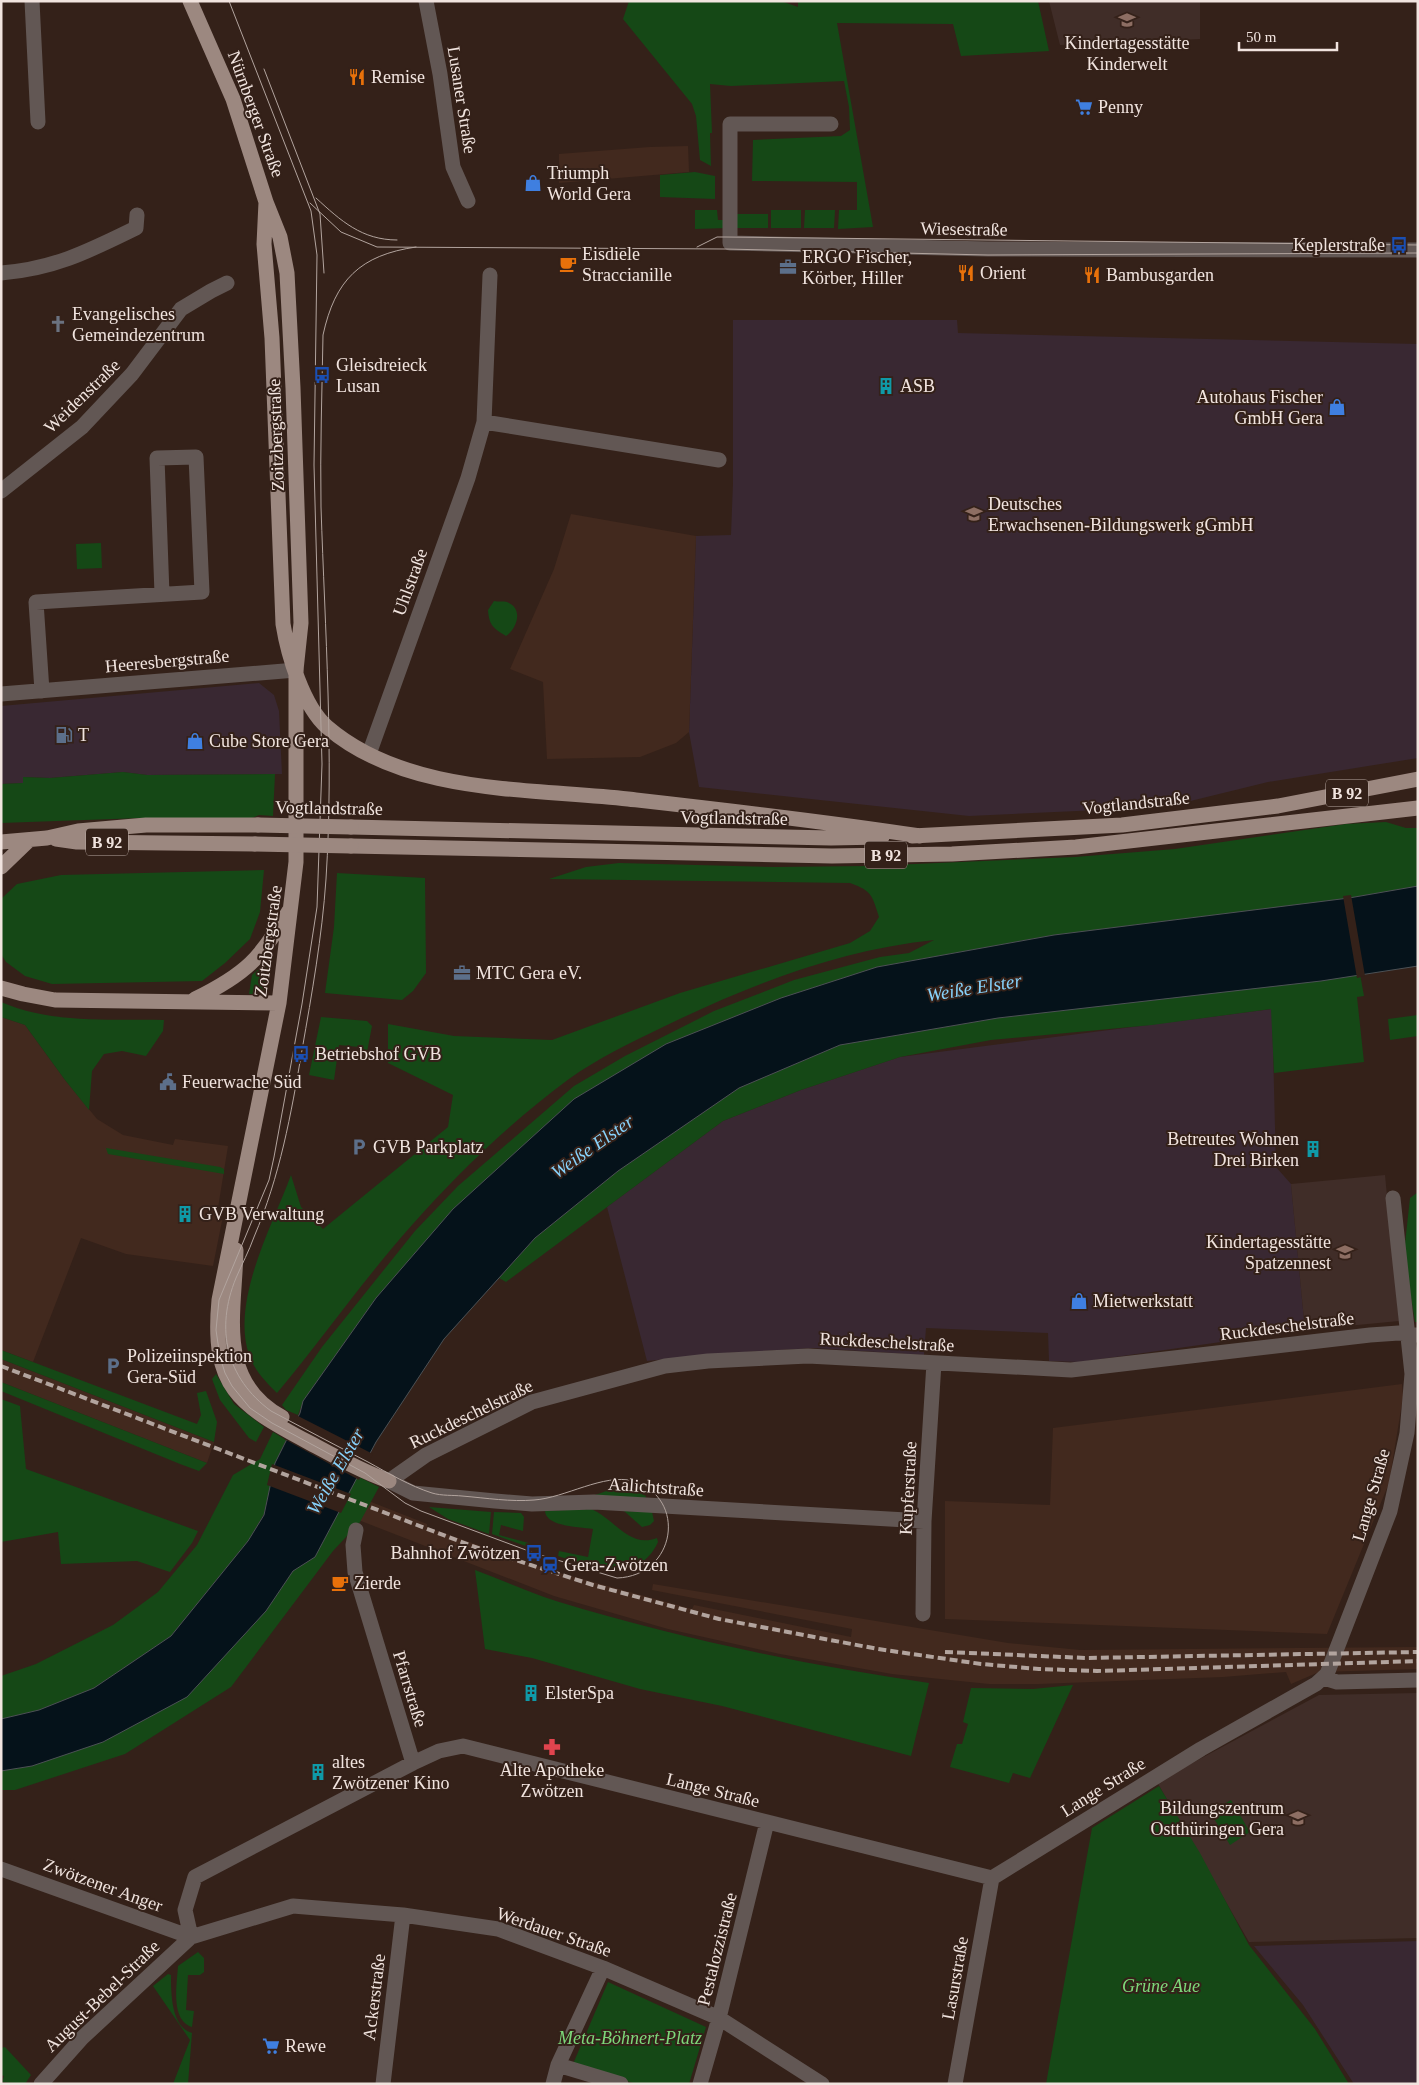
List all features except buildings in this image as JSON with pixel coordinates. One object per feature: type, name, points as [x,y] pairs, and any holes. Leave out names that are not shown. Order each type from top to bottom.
[{"type":"main road","name":"Nürnberger Straße","points":[[190,1],[234,99],[266,202],[264,244]]},
{"type":"main road","name":"Zoitzbergstraße","points":[[266,202],[280,237],[287,273],[294,388],[301,623],[296,670],[297,811],[293,905],[279,1003],[218,1300],[216,1330],[220,1357],[232,1386],[250,1408],[274,1418]]},
{"type":"main road","name":"Zoitzbergstraße","points":[[264,244],[273,356],[283,624],[286,641],[296,670]]},
{"type":"main road","points":[[296,670],[307,698],[321,722],[370,754],[399,768],[428,776],[469,784],[594,795],[839,823],[920,836]]},
{"type":"main road","name":"Vogtlandstraße","points":[[1,842],[47,838],[78,830],[146,825],[258,825],[831,838],[920,836],[1122,825],[1278,806],[1418,779]]},
{"type":"main road","name":"Vogtlandstraße","points":[[47,838],[77,842],[822,856],[952,854],[1076,847],[1418,808]]},
{"type":"main road","points":[[1,867],[29,840]]},
{"type":"main road","points":[[192,1001],[228,982],[250,965],[274,936],[293,905]]},
{"type":"main road","points":[[4,986],[23,994],[55,1000],[279,1003]]},
{"type":"main road","name":"Zoitzbergstraße","points":[[237,1213],[232,1316],[233,1346],[240,1372],[248,1387],[274,1418]]},
{"type":"main road","points":[[274,1418],[389,1481]]},
{"type":"street","points":[[32,1],[38,122]]},
{"type":"street","name":"Lusaner Straße","points":[[426,1],[440,74],[453,167],[468,201]]},
{"type":"street","name":"Wiesestraße","points":[[831,124],[730,124],[730,243],[988,249],[1418,250]]},
{"type":"street","points":[[1,273],[22,272],[58,264],[136,228],[137,215]]},
{"type":"street","name":"Uhlstraße","points":[[370,754],[468,478],[484,422],[490,276]]},
{"type":"street","name":"Weidenstraße","points":[[1,491],[82,427],[132,374],[181,309],[210,290],[227,283]]},
{"type":"street","points":[[484,422],[719,460]]},
{"type":"street","points":[[42,691],[36,602],[202,592],[196,458],[157,458],[162,594]]},
{"type":"street","name":"Heeresbergstraße","points":[[1,694],[296,670]]},
{"type":"street","name":"Lange Straße","points":[[413,1763],[438,1751],[463,1746],[992,1878],[1201,1749],[1324,1678],[1336,1654],[1390,1510],[1407,1433],[1413,1334],[1393,1198]]},
{"type":"street","name":"Ruckdeschelstraße","points":[[389,1481],[426,1455],[532,1402],[652,1368],[700,1362],[788,1356],[1071,1370],[1370,1335],[1413,1334]]},
{"type":"street","name":"Kupferstraße","points":[[923,1614],[924,1521],[934,1364]]},
{"type":"street","name":"Aalichtstraße","points":[[389,1481],[413,1493],[532,1504],[594,1502],[924,1521]]},
{"type":"street","name":"Pfarrstraße","points":[[356,1530],[353,1546],[354,1572],[413,1763]]},
{"type":"street","points":[[1324,1678],[1337,1682],[1418,1680]]},
{"type":"street","points":[[191,1937],[185,1910],[195,1877],[413,1763]]},
{"type":"street","name":"Pestalozzistraße","points":[[700,2084],[719,2018],[767,1822]]},
{"type":"street","name":"Zwötzener Anger","points":[[1,1869],[191,1937]]},
{"type":"street","name":"Lasurstraße","points":[[955,2084],[992,1878]]},
{"type":"street","name":"Werdauer Straße","points":[[191,1937],[293,1906],[404,1915],[498,1929],[603,1968],[719,2018],[822,2084]]},
{"type":"street","name":"Ackerstraße","points":[[383,2084],[404,1915]]},
{"type":"street","name":"August-Bebel-Straße","points":[[49,2081],[82,2038],[191,1937]]},
{"type":"street","points":[[553,2084],[558,2065],[603,1968]]},
{"type":"street","points":[[558,2065],[621,2084]]},
{"type":"shaded area","name":"Kindertagesstätte Kinderwelt","points":[[1049,1],[1200,1],[1200,39],[1060,45]]},
{"type":"shaded area","points":[[688,146],[689,172],[559,183],[559,154]]},
{"type":"shaded area","points":[[733,320],[957,320],[958,333],[1418,344],[1418,758],[1268,782],[1166,807],[969,816],[699,787],[689,732],[696,536],[731,535],[733,483]]},
{"type":"shaded area","points":[[571,514],[696,536],[689,732],[676,743],[640,757],[547,759],[543,682],[510,669],[554,569]]},
{"type":"shaded area","points":[[259,683],[274,695],[279,711],[282,774],[147,775],[123,772],[50,778],[24,777],[23,783],[1,784],[1,706]]},
{"type":"shaded area","points":[[1272,1009],[1276,1167],[1291,1184],[1305,1330],[1080,1362],[1049,1361],[1048,1333],[926,1328],[924,1355],[814,1348],[728,1353],[647,1361],[607,1207],[723,1121],[801,1090],[900,1057]]},
{"type":"shaded area","points":[[1,1017],[25,1025],[65,1080],[97,1119],[123,1135],[173,1145],[175,1139],[228,1146],[217,1214],[222,1221],[213,1266],[126,1254],[81,1238],[33,1362],[1,1350]]},
{"type":"shaded area","name":"Kindertagesstätte Spatzennest","points":[[1385,1175],[1399,1321],[1305,1330],[1291,1184]]},
{"type":"shaded area","points":[[1,1359],[214,1442],[207,1463],[1,1382]]},
{"type":"shaded area","points":[[1402,1384],[1403,1397],[1389,1483],[1327,1634],[945,1619],[945,1501],[1050,1505],[1053,1428]]},
{"type":"shaded area","points":[[351,1494],[427,1524],[427,1527],[549,1570],[692,1609],[694,1605],[851,1637],[852,1629],[652,1590],[653,1584],[1008,1643],[1080,1650],[1418,1647],[1418,1669],[1319,1672],[1291,1684],[1286,1672],[1223,1677],[1039,1684],[989,1684],[892,1674],[780,1654],[668,1629],[554,1596],[343,1514]]},
{"type":"shaded area","name":"Bildungszentrum Ostthüringen Gera","points":[[1418,1693],[1418,1938],[1249,1942],[1157,1782],[1319,1695]]},
{"type":"shaded area","points":[[1418,1941],[1418,2084],[1354,2084],[1303,2005],[1254,1946]]},
{"type":"green space","points":[[629,1],[781,1],[798,7],[798,1],[1038,1],[1049,51],[961,56],[953,24],[837,23],[873,227],[838,229],[839,210],[857,210],[857,182],[752,181],[753,140],[841,136],[850,130],[849,107],[844,81],[731,86],[710,84],[711,166],[700,160],[696,116],[692,104],[623,19]]},
{"type":"green space","points":[[695,172],[715,176],[715,199],[660,197],[660,175]]},
{"type":"green space","points":[[695,210],[717,210],[718,220],[727,220],[727,228],[695,229]]},
{"type":"green space","points":[[771,210],[801,210],[801,228],[771,228]]},
{"type":"green space","points":[[805,210],[835,210],[834,228],[804,228]]},
{"type":"green space","points":[[736,214],[768,214],[768,228],[737,228]]},
{"type":"green space","points":[[101,543],[102,568],[77,569],[76,544]]},
{"type":"green space","points":[[494,601],[507,602],[516,609],[516,624],[506,636],[495,628],[489,619],[488,610]]},
{"type":"green space","points":[[123,772],[147,775],[275,774],[273,816],[1,823],[1,784],[23,783],[23,777],[50,778]]},
{"type":"green space","points":[[1386,822],[1406,828],[1418,828],[1418,886],[1349,898],[1054,935],[877,967],[781,998],[666,1044],[376,1298],[303,1401],[298,1415],[286,1410],[282,1405],[322,1347],[415,1231],[458,1186],[574,1086],[625,1056],[714,1011],[794,980],[880,957],[909,953],[934,940],[864,952],[829,961],[761,984],[695,1012],[592,1064],[548,1095],[507,1130],[448,1186],[412,1225],[377,1266],[277,1393],[253,1365],[245,1338],[245,1315],[249,1291],[255,1266],[291,1175],[301,1207],[323,1229],[448,1127],[453,1095],[388,1063],[388,1024],[454,1036],[552,1040],[680,993],[850,943],[870,931],[879,917],[875,904],[867,891],[850,883],[549,879],[586,867],[619,863],[775,867],[870,866],[1075,857],[1175,849],[1346,824]]},
{"type":"green space","points":[[264,870],[260,912],[250,939],[225,963],[202,981],[52,984],[25,976],[6,962],[1,954],[1,899],[17,884],[61,875]]},
{"type":"green space","points":[[337,873],[425,878],[426,973],[413,991],[402,1000],[325,993],[334,927]]},
{"type":"green space","points":[[274,955],[267,991],[262,994],[249,994],[252,975]]},
{"type":"green space","points":[[1360,974],[1364,996],[1357,997],[1364,1062],[1274,1073],[1271,1009],[1152,1025],[991,1040],[900,1057],[801,1090],[723,1121],[506,1282],[499,1278],[535,1238],[618,1171],[739,1088],[840,1045],[998,1018]]},
{"type":"green space","points":[[1,1002],[40,1014],[61,1017],[102,1020],[164,1020],[163,1031],[146,1056],[122,1051],[104,1054],[92,1071],[89,1110],[25,1025],[1,1017]]},
{"type":"green space","points":[[1418,1015],[1418,1036],[1390,1040],[1388,1019]]},
{"type":"green space","points":[[321,1017],[367,1021],[372,1026],[367,1052],[359,1047],[339,1045],[334,1080],[309,1075]]},
{"type":"green space","points":[[106,1148],[220,1167],[224,1169],[224,1174],[108,1154]]},
{"type":"green space","points":[[1418,1192],[1418,1322],[1415,1322],[1404,1253],[1410,1198]]},
{"type":"green space","points":[[1,1350],[197,1424],[201,1415],[197,1393],[206,1391],[217,1422],[214,1442],[1,1359]]},
{"type":"green space","points":[[216,1374],[234,1404],[264,1427],[256,1442],[249,1438],[220,1400],[212,1379]]},
{"type":"green space","points":[[1,1382],[207,1463],[199,1471],[180,1464],[1,1391]]},
{"type":"green space","points":[[1,1399],[20,1406],[26,1469],[198,1531],[192,1543],[170,1572],[137,1561],[61,1564],[58,1532],[1,1542]]},
{"type":"green space","points":[[273,1432],[286,1440],[275,1463],[264,1514],[248,1541],[171,1636],[94,1688],[39,1710],[1,1719],[1,1676],[36,1664],[113,1625],[158,1592],[197,1545],[233,1475],[260,1459]]},
{"type":"green space","points":[[357,1476],[379,1487],[360,1522],[333,1551],[231,1687],[125,1754],[15,1790],[1,1790],[1,1771],[32,1766],[266,1611],[293,1571],[315,1557]]},
{"type":"green space","points":[[618,1487],[633,1490],[646,1496],[645,1499],[595,1495]]},
{"type":"green space","points":[[429,1507],[491,1512],[489,1534],[448,1519]]},
{"type":"green space","points":[[591,1509],[630,1536],[647,1540],[657,1538],[658,1542],[650,1555],[639,1564],[627,1568],[614,1569],[585,1565],[558,1556],[559,1551],[588,1557],[593,1529],[557,1523],[547,1516],[545,1511]]},
{"type":"green space","points":[[624,1511],[652,1512],[654,1521],[650,1525],[642,1527]]},
{"type":"green space","points":[[494,1512],[521,1513],[524,1517],[523,1531],[501,1525],[499,1535],[540,1546],[540,1551],[492,1534]]},
{"type":"green space","points":[[475,1570],[556,1601],[648,1627],[788,1659],[929,1683],[911,1756],[722,1706],[640,1689],[532,1658],[485,1649]]},
{"type":"green space","points":[[1073,1685],[1030,1778],[1013,1773],[1009,1783],[950,1767],[957,1744],[962,1744],[968,1724],[963,1722],[971,1688],[1033,1689]]},
{"type":"green space","name":"Grüne Aue","points":[[1159,1786],[1200,1853],[1249,1945],[1315,2029],[1349,2084],[1046,2084],[1092,1828]]},
{"type":"green space","points":[[1231,1800],[1250,1832],[1230,1845],[1210,1812]]},
{"type":"green space","points":[[198,1952],[204,1958],[204,1972],[200,1975],[188,1975],[186,2010],[194,2011],[192,2027],[180,2017],[176,2001],[178,1966]]},
{"type":"green space","points":[[168,1974],[171,1975],[172,2000],[176,2017],[185,2030],[192,2033],[188,2084],[173,2084],[190,2040],[153,1986]]},
{"type":"green space","name":"Meta-Böhnert-Platz","points":[[608,1982],[706,2027],[689,2084],[636,2084],[573,2064]]},
{"type":"green space","points":[[5,2047],[31,2075],[25,2084],[2,2082],[4,2076],[1,2075],[1,2048]]},
{"type":"water","name":"Weiße Elster","points":[[1418,886],[1418,966],[1321,981],[998,1018],[840,1045],[739,1088],[618,1171],[535,1238],[444,1339],[376,1442],[315,1557],[293,1571],[266,1611],[187,1697],[103,1742],[32,1766],[1,1771],[1,1719],[39,1710],[94,1688],[171,1636],[248,1541],[264,1515],[275,1463],[300,1413],[303,1401],[376,1298],[453,1209],[574,1099],[666,1044],[781,998],[877,967],[1054,935],[1349,898]]},
{"type":"pier","points":[[1351,895],[1365,976],[1357,978],[1343,896]]},
{"type":"pier","points":[[296,1415],[373,1454],[359,1480],[284,1439]]},
{"type":"pier","points":[[272,1464],[351,1494],[341,1513],[267,1485]]},
{"type":"tram line","points":[[229,1],[311,211],[317,255],[314,465],[322,764],[317,907],[302,1004],[269,1180],[219,1300],[216,1330],[220,1357],[232,1386],[250,1408],[272,1423],[365,1473],[405,1503],[421,1511],[534,1553],[617,1578],[637,1574],[652,1564],[662,1551],[668,1535],[668,1519],[662,1503],[651,1490],[633,1481],[622,1479],[597,1483],[534,1500],[444,1495],[424,1490],[399,1479],[271,1411],[256,1398],[235,1368],[226,1334],[226,1316],[230,1297],[263,1214],[284,1145],[309,1007],[324,901],[328,832],[329,740],[321,507],[323,335],[335,299],[353,273],[380,256],[416,247]]},
{"type":"tram line","points":[[264,69],[320,214],[324,273]]},
{"type":"tram line","points":[[316,198],[353,228],[373,237],[397,240]]},
{"type":"tram line","points":[[310,203],[341,232],[377,247],[725,249],[988,255],[1418,253]]},
{"type":"tram line","points":[[697,247],[717,237],[1418,245]]},
{"type":"railway","points":[[1,1366],[472,1546],[593,1585],[719,1619],[878,1649],[981,1664],[1039,1669],[1097,1671],[1418,1661]]},
{"type":"railway","points":[[945,1652],[1087,1658],[1418,1652]]},
{"type":"place","name":"Kindertagesstätte Kinderwelt","points":[[1127,20]]},
{"type":"place","name":"Remise","points":[[357,77]]},
{"type":"place","name":"Penny","points":[[1084,107]]},
{"type":"place","name":"Triumph World Gera","points":[[533,183]]},
{"type":"place","name":"Keplerstraße","points":[[1399,245]]},
{"type":"place","name":"Eisdiele Straccianille","points":[[568,264]]},
{"type":"place","name":"ERGO Fischer, Körber, Hiller","points":[[788,267]]},
{"type":"place","name":"Orient","points":[[966,273]]},
{"type":"place","name":"Bambusgarden","points":[[1092,275]]},
{"type":"place","name":"Evangelisches Gemeindezentrum","points":[[58,324]]},
{"type":"place","name":"Gleisdreieck Lusan","points":[[322,375]]},
{"type":"place","name":"ASB","points":[[886,386]]},
{"type":"place","name":"Autohaus Fischer GmbH Gera","points":[[1337,407]]},
{"type":"place","name":"Deutsches Erwachsenen-Bildungswerk gGmbH","points":[[974,514]]},
{"type":"place","name":"T","points":[[64,735]]},
{"type":"place","name":"Cube Store Gera","points":[[195,741]]},
{"type":"place","name":"MTC Gera eV.","points":[[462,973]]},
{"type":"place","name":"Betriebshof GVB","points":[[301,1054]]},
{"type":"place","name":"Feuerwache Süd","points":[[168,1082]]},
{"type":"place","name":"GVB Parkplatz","points":[[359,1147]]},
{"type":"place","name":"Betreutes Wohnen Drei Birken","points":[[1313,1149]]},
{"type":"place","name":"GVB Verwaltung","points":[[185,1214]]},
{"type":"place","name":"Kindertagesstätte Spatzennest","points":[[1345,1252]]},
{"type":"place","name":"Mietwerkstatt","points":[[1079,1301]]},
{"type":"place","name":"Polizeiinspektion Gera-Süd","points":[[113,1366]]},
{"type":"place","name":"Bahnhof Zwötzen","points":[[534,1553]]},
{"type":"place","name":"Gera-Zwötzen","points":[[550,1565]]},
{"type":"place","name":"Zierde","points":[[340,1583]]},
{"type":"place","name":"ElsterSpa","points":[[531,1693]]},
{"type":"place","name":"Alte Apotheke Zwötzen","points":[[552,1747]]},
{"type":"place","name":"altes Zwötzener Kino","points":[[318,1772]]},
{"type":"place","name":"Bildungszentrum Ostthüringen Gera","points":[[1298,1818]]},
{"type":"place","name":"Rewe","points":[[271,2046]]}]
